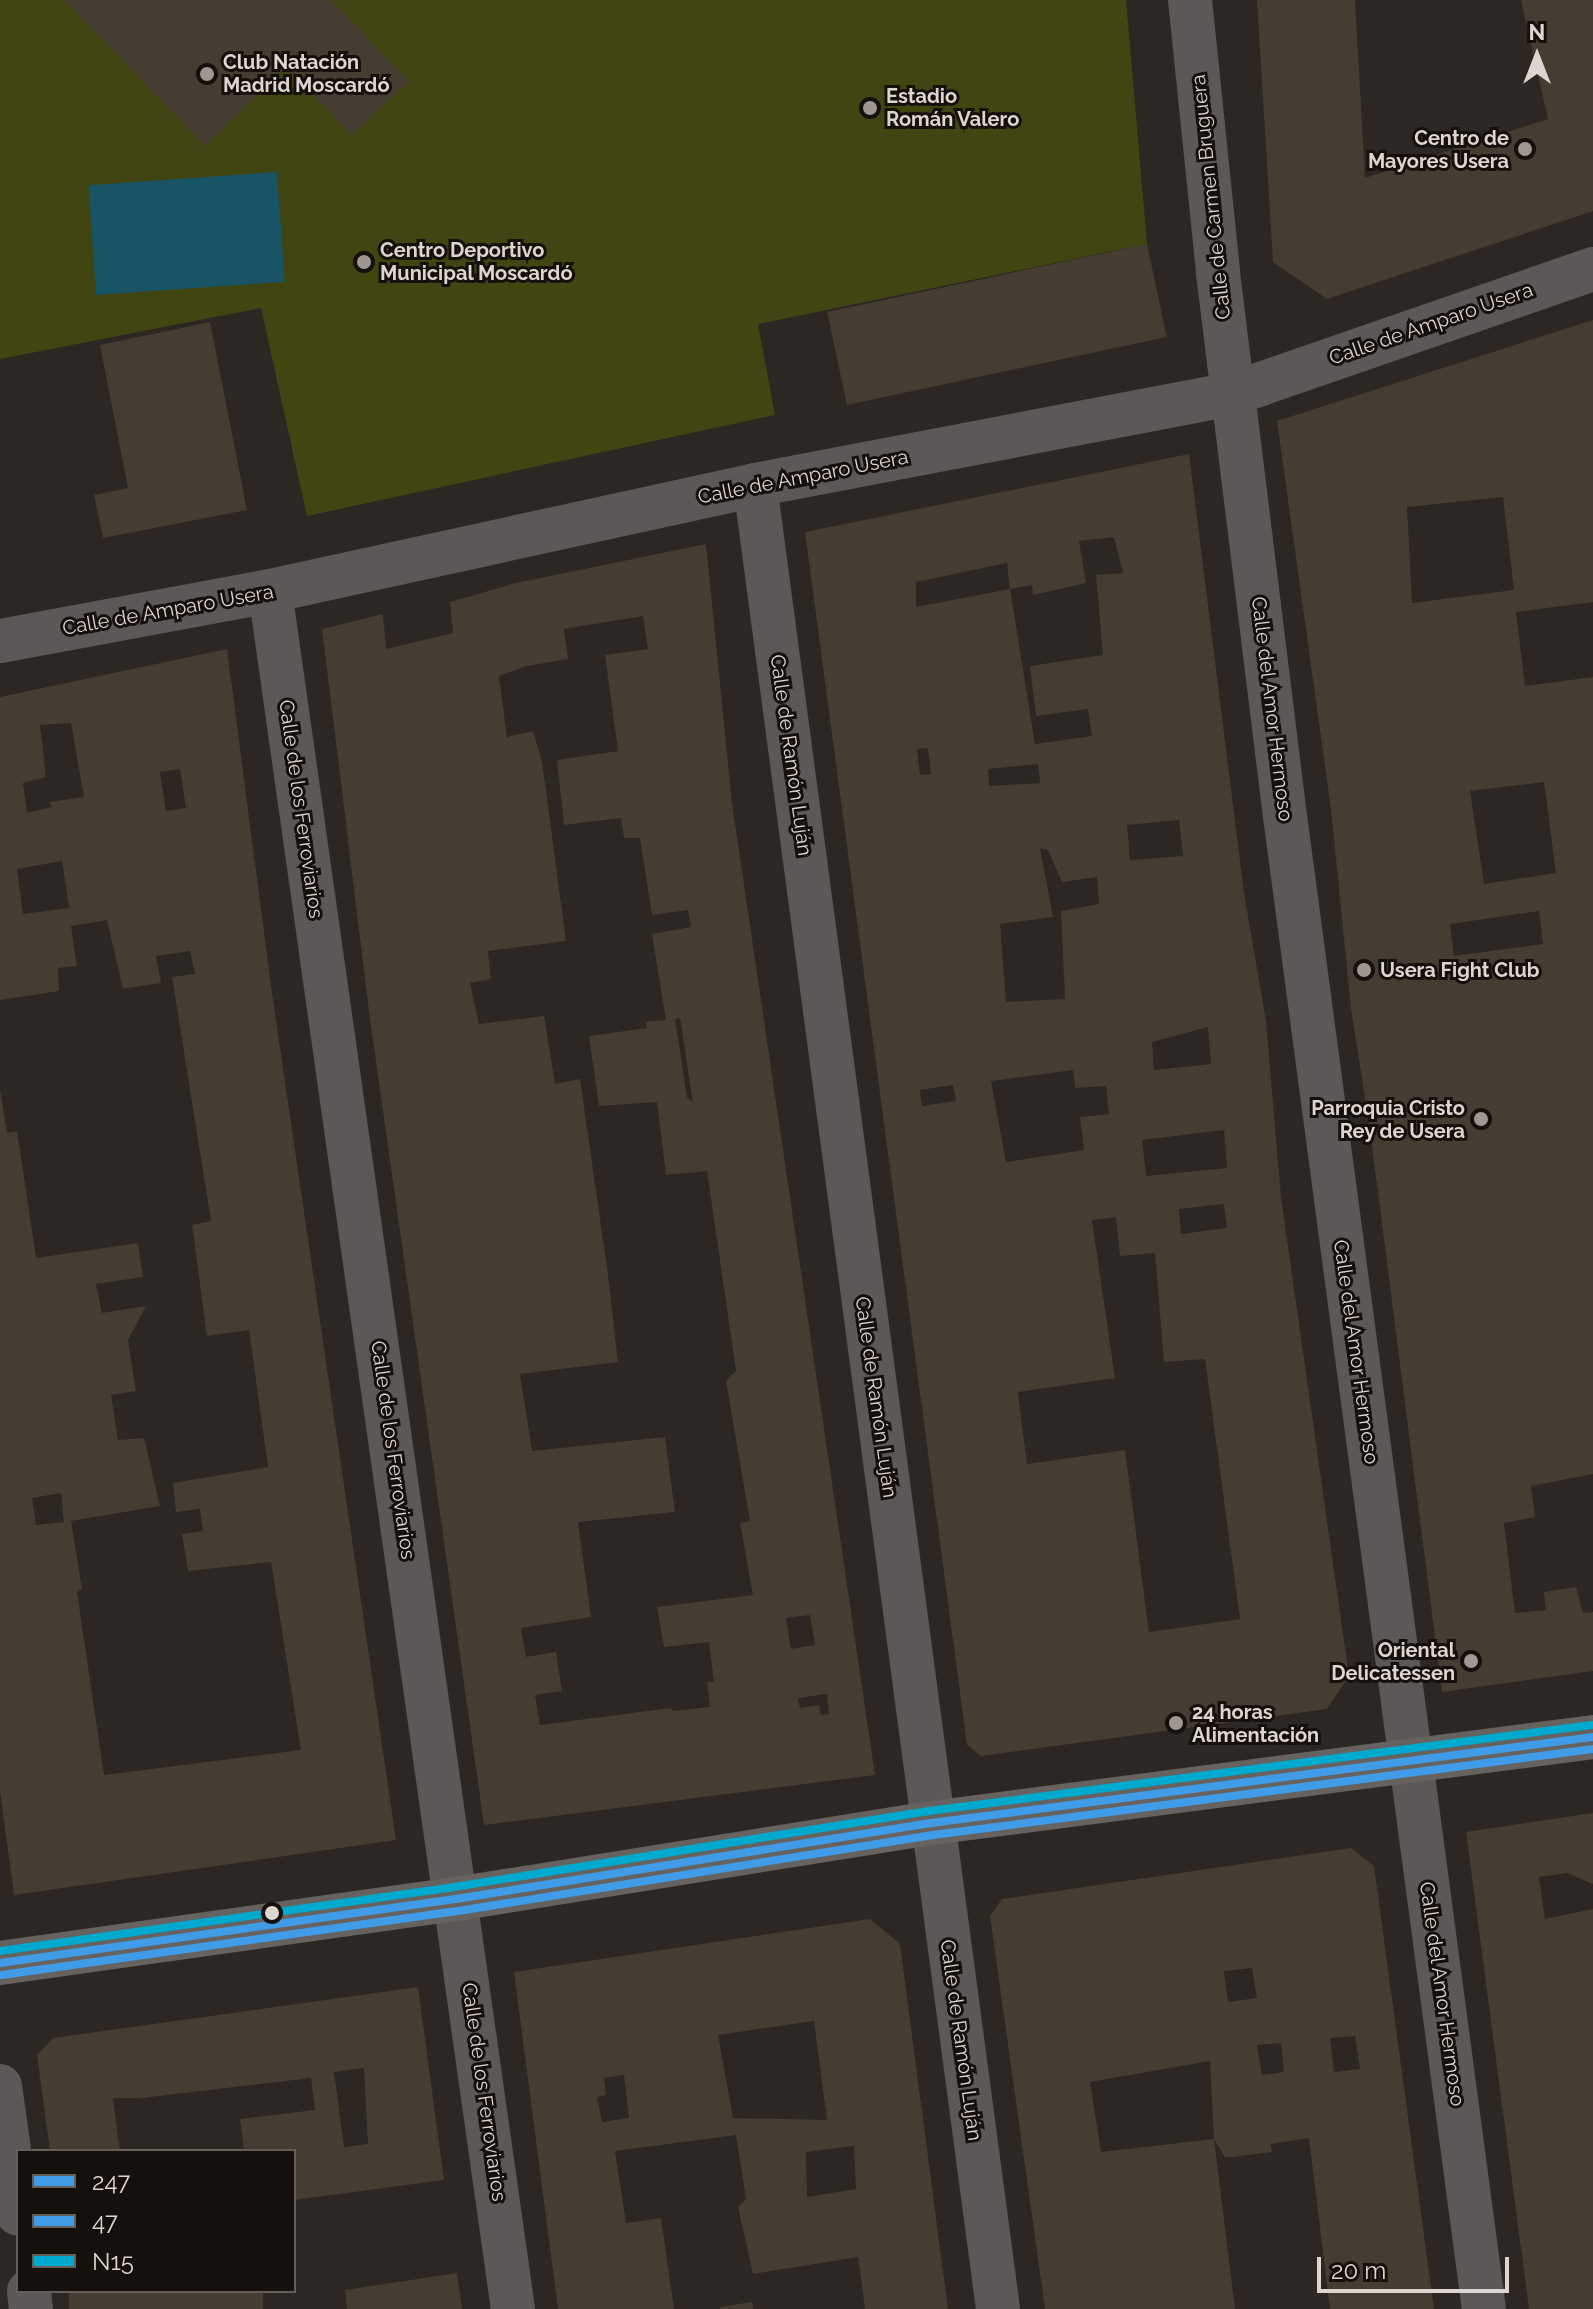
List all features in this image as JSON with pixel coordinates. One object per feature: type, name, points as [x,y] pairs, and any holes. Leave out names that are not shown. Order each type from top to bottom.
[{"type":"main road","points":[[0,1963],[456,1899],[931,1823],[1304,1776],[1411,1758],[1593,1737]]},
{"type":"street","name":"Calle de Carmen Bruguera","points":[[1190,0],[1232,394]]},
{"type":"street","name":"Calle de Amparo Usera","points":[[0,641],[270,591],[755,485],[1232,394],[1593,269]]},
{"type":"street","name":"Calle del Amor Hermoso","points":[[1232,394],[1484,2309]]},
{"type":"street","name":"Calle de Ramón Luján","points":[[755,485],[998,2309]]},
{"type":"street","name":"Calle de los Ferroviarios","points":[[270,591],[513,2309]]},
{"type":"street","points":[[0,2086],[16,2200]]},
{"type":"green space","name":"Centro Deportivo Municipal Moscardó","points":[[0,0],[1126,0],[1147,244],[758,324],[775,415],[307,516],[261,308],[0,359]]},
{"type":"water","points":[[277,172],[285,282],[96,295],[88,185]]},
{"type":"building","name":"Club Natación Madrid Moscardó","points":[[64,0],[331,0],[409,81],[352,135],[286,67],[205,146]]},
{"type":"building","name":"Centro de Mayores Usera","points":[[1257,0],[1355,0],[1365,178],[1548,119],[1521,0],[1593,0],[1593,211],[1327,299],[1273,262]]},
{"type":"building","points":[[1147,244],[1167,337],[847,405],[827,312]]},
{"type":"building","points":[[1593,320],[1593,602],[1516,612],[1525,686],[1593,677],[1593,1474],[1531,1486],[1535,1517],[1504,1523],[1515,1613],[1546,1610],[1544,1592],[1576,1587],[1583,1613],[1593,1612],[1593,1671],[1442,1692],[1370,1130],[1351,1009],[1331,809],[1277,421]],"holes":[[[1503,497],[1514,590],[1412,603],[1407,507]],[[1544,782],[1556,873],[1484,884],[1470,791]],[[1539,911],[1543,944],[1454,956],[1450,924]]]},
{"type":"building","points":[[210,322],[247,510],[103,538],[94,495],[128,488],[100,345]]},
{"type":"building","points":[[1189,454],[1244,893],[1266,1021],[1281,1197],[1349,1676],[1327,1709],[981,1756],[967,1745],[805,532]],"holes":[[[1114,537],[1123,573],[1096,575],[1103,655],[1030,666],[1036,716],[1088,709],[1092,736],[1035,744],[1010,589],[1032,585],[1033,595],[1086,583],[1079,541]],[[1007,563],[1010,589],[916,607],[916,582]],[[928,748],[931,774],[920,775],[917,749]],[[1038,764],[1040,783],[989,786],[988,769]],[[1179,820],[1183,856],[1130,860],[1127,825]],[[1040,848],[1048,850],[1062,882],[1097,877],[1099,904],[1061,911],[1065,999],[1006,1002],[1000,924],[1053,917]],[[1208,1027],[1211,1064],[1154,1070],[1152,1042]],[[1073,1070],[1075,1088],[1106,1086],[1109,1114],[1080,1117],[1084,1150],[1006,1162],[991,1081]],[[953,1085],[956,1101],[922,1106],[920,1090]],[[1224,1130],[1227,1168],[1146,1176],[1142,1140]],[[1224,1204],[1227,1228],[1181,1234],[1179,1209]],[[1116,1217],[1120,1256],[1155,1253],[1164,1362],[1205,1359],[1240,1619],[1149,1632],[1125,1450],[1027,1464],[1018,1392],[1115,1378],[1092,1220]]]},
{"type":"building","points":[[706,544],[732,803],[875,1775],[484,1825],[370,1019],[322,629],[383,614],[386,649],[453,633],[450,602],[516,583]],"holes":[[[643,616],[648,649],[605,655],[618,751],[557,760],[564,825],[621,818],[624,838],[640,838],[652,915],[688,910],[691,927],[652,934],[666,1020],[646,1022],[647,1028],[589,1036],[599,1106],[657,1102],[666,1175],[707,1171],[736,1371],[726,1381],[750,1521],[740,1523],[753,1595],[657,1607],[664,1647],[709,1642],[714,1682],[707,1682],[710,1707],[673,1711],[671,1708],[540,1725],[535,1695],[562,1691],[556,1652],[526,1657],[521,1628],[591,1617],[578,1522],[675,1512],[665,1437],[532,1451],[520,1374],[618,1362],[608,1275],[580,1079],[555,1084],[544,1016],[479,1024],[470,983],[491,979],[488,951],[566,941],[542,761],[533,731],[507,737],[499,676],[527,666],[568,659],[564,629]],[[680,1018],[693,1103],[687,1097],[675,1019]],[[810,1615],[815,1645],[791,1649],[786,1618]],[[827,1694],[829,1714],[821,1715],[819,1705],[800,1708],[798,1698]]]},
{"type":"building","points":[[227,649],[272,993],[396,1840],[14,1895],[0,1791],[0,1089],[7,1133],[17,1131],[36,1258],[138,1243],[143,1277],[96,1284],[102,1313],[146,1306],[128,1340],[136,1391],[111,1395],[118,1440],[144,1438],[160,1506],[71,1521],[82,1589],[77,1592],[104,1775],[301,1750],[271,1562],[188,1571],[182,1534],[203,1531],[200,1509],[176,1512],[173,1483],[268,1467],[249,1330],[207,1336],[192,1225],[211,1221],[172,977],[195,974],[190,951],[156,956],[161,983],[123,989],[107,920],[71,926],[77,966],[58,968],[59,991],[0,1000],[0,697]],"holes":[[[71,723],[84,797],[50,802],[52,807],[27,813],[23,783],[46,777],[40,725]],[[180,769],[186,808],[166,811],[160,772]],[[62,861],[69,908],[23,914],[17,869]],[[61,1493],[64,1522],[36,1525],[32,1498]]]},
{"type":"building","points":[[1593,1813],[1593,1884],[1567,1873],[1539,1877],[1545,1919],[1593,1909],[1593,2309],[1529,2309],[1466,1832]]},
{"type":"building","points":[[1351,1848],[1374,1866],[1434,2309],[1330,2309],[1309,2138],[1271,2144],[1272,2152],[1232,2157],[1225,2157],[1214,2139],[1235,2309],[1045,2309],[990,1916],[1002,1899]],"holes":[[[1252,1968],[1257,1998],[1228,2002],[1224,1971]],[[1355,2036],[1360,2069],[1334,2072],[1330,2038]],[[1281,2043],[1284,2072],[1262,2075],[1257,2045]],[[1210,2061],[1214,2139],[1101,2152],[1090,2082]]]},
{"type":"building","points":[[870,1919],[900,1944],[948,2309],[865,2309],[858,2257],[753,2274],[738,2207],[746,2199],[736,2135],[615,2151],[626,2223],[661,2218],[674,2309],[558,2309],[514,1972]],"holes":[[[814,2021],[827,2120],[733,2118],[718,2035]],[[624,2075],[629,2118],[602,2122],[597,2097],[606,2095],[604,2078]],[[854,2146],[856,2189],[807,2197],[806,2152]]]},
{"type":"building","points":[[418,1987],[444,2180],[296,2200],[296,2149],[244,2149],[240,2119],[315,2110],[311,2078],[142,2098],[113,2098],[120,2149],[50,2149],[37,2055],[53,2038]],"holes":[[[364,2068],[368,2144],[344,2147],[334,2072]]]},
{"type":"building","points":[[457,2273],[462,2309],[347,2309],[345,2290]]},
{"type":"building","points":[[69,2293],[263,2293],[263,2309],[69,2309]]},
{"type":"building","points":[[752,2302],[753,2309],[720,2309],[720,2307]]},
{"type":"transit line","name":"N15","points":[[0,1951],[454,1887],[929,1811],[1591,1725]]},
{"type":"transit line","name":"247","points":[[0,1963],[456,1899],[931,1823],[1593,1737]]},
{"type":"transit line","name":"47","points":[[2,1975],[458,1911],[933,1835],[1593,1749]]},
{"type":"place","name":"Club Natación Madrid Moscardó","points":[[207,74]]},
{"type":"place","name":"Estadio Román Valero","points":[[870,108]]},
{"type":"place","name":"Centro de Mayores Usera","points":[[1525,149]]},
{"type":"place","name":"Centro Deportivo Municipal Moscardó","points":[[364,262]]},
{"type":"place","name":"Usera Fight Club","points":[[1364,970]]},
{"type":"place","name":"Parroquia Cristo Rey de Usera","points":[[1481,1119]]},
{"type":"place","name":"Oriental Delicatessen","points":[[1471,1661]]},
{"type":"place","name":"24 horas Alimentación","points":[[1176,1723]]}]
